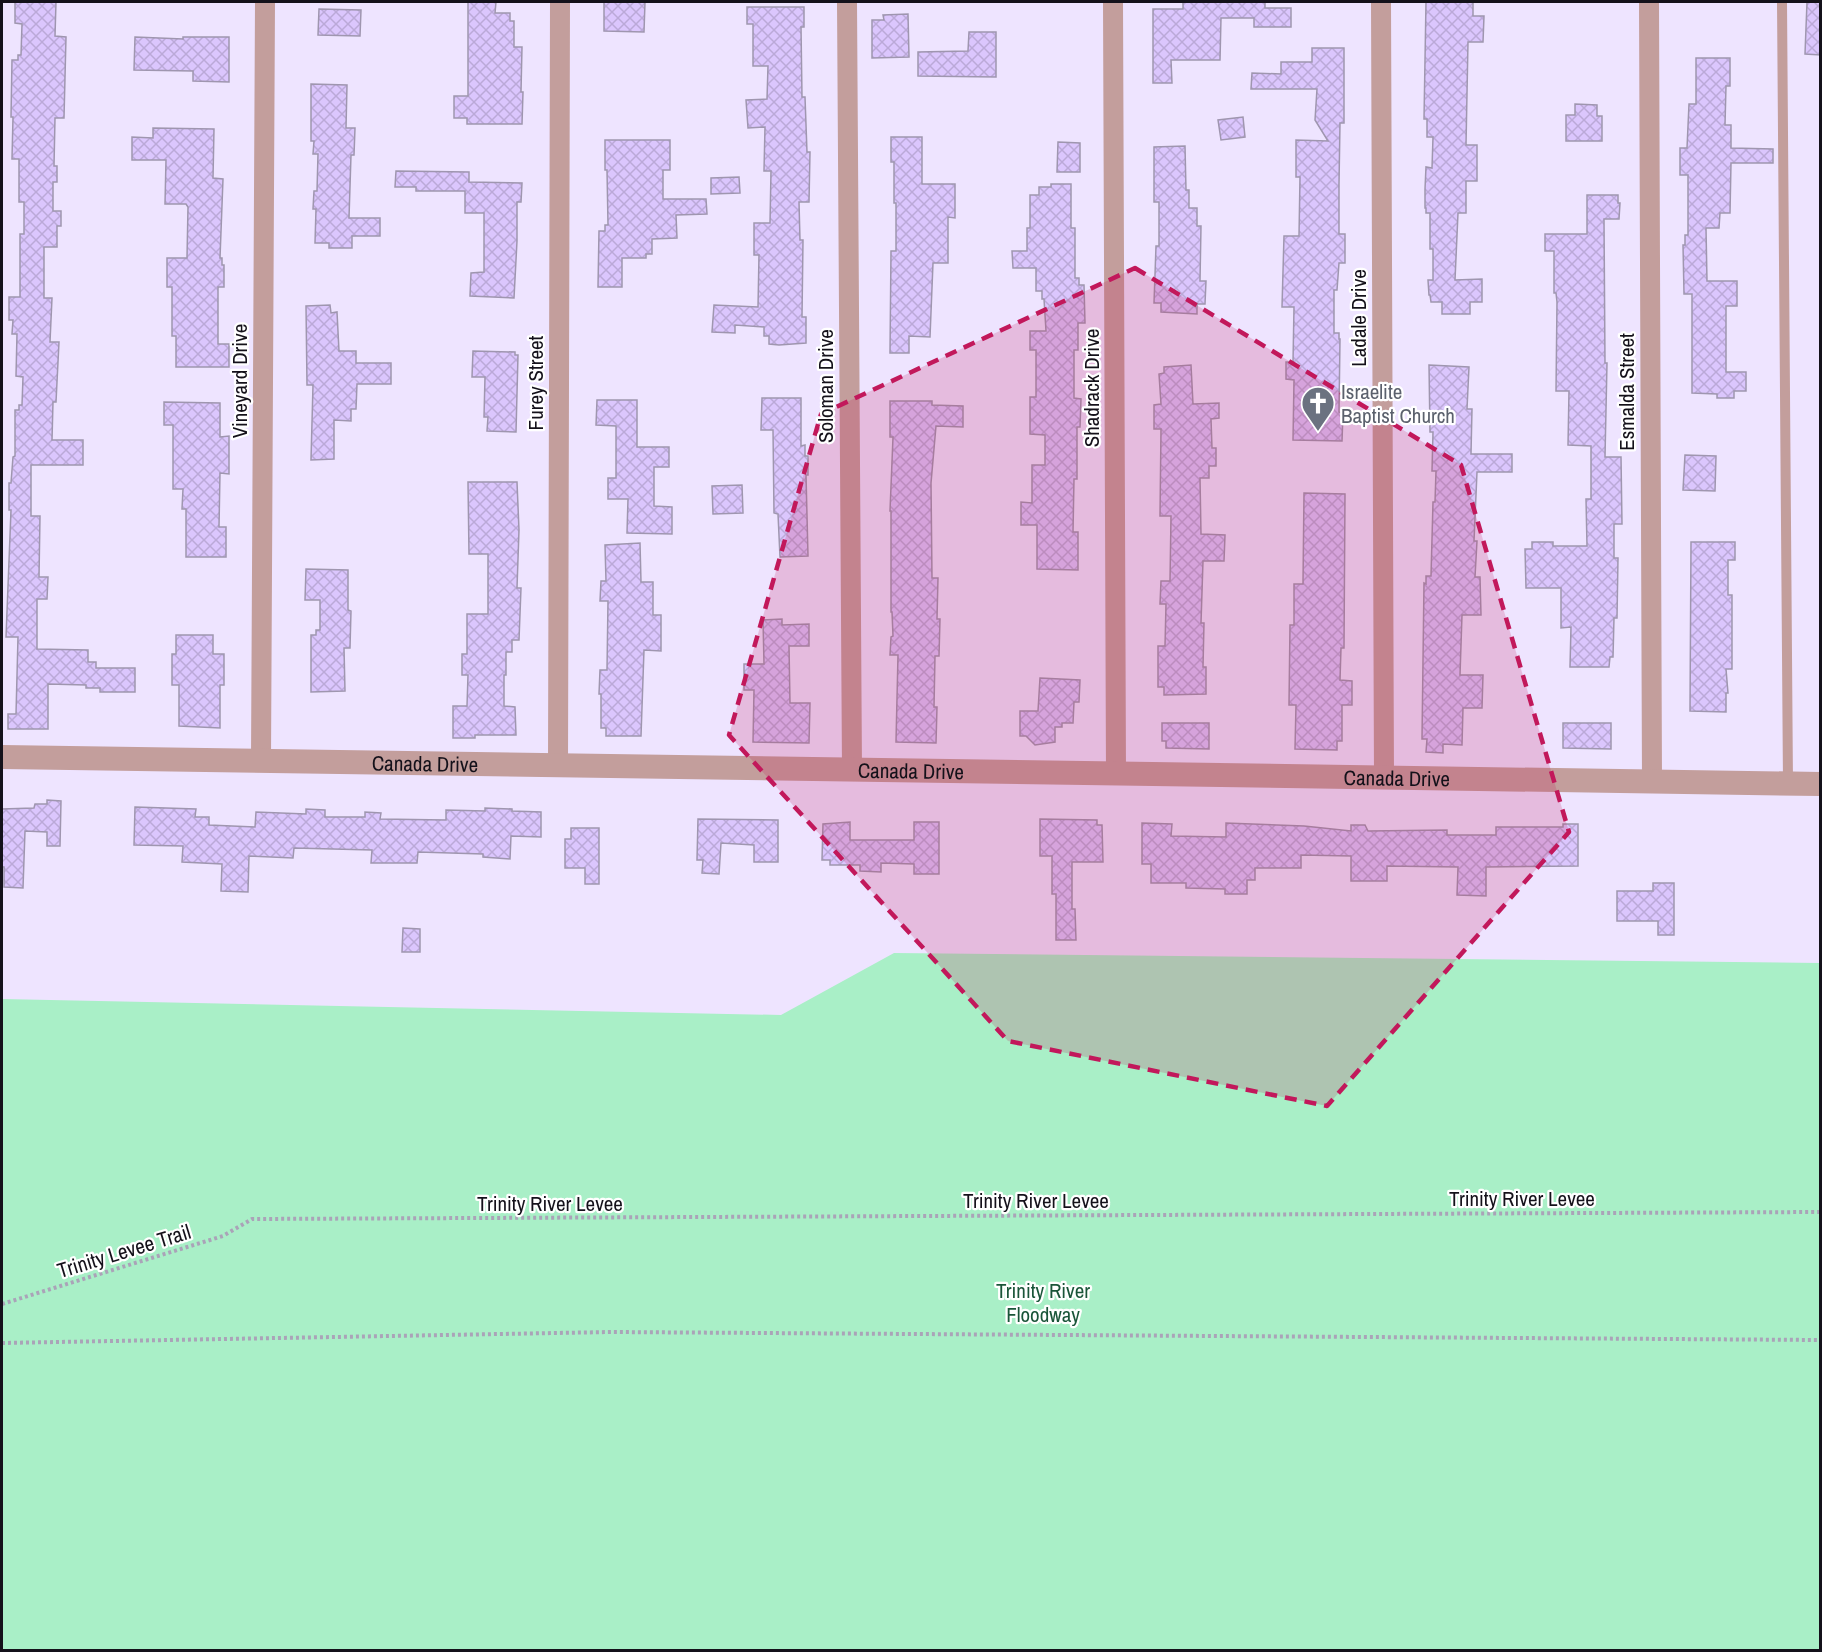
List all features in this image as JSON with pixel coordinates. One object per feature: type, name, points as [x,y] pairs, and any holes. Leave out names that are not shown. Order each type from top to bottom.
[{"type":"street","name":"Vineyard Drive","points":[[261,760],[265,2]]},
{"type":"street","name":"Furey Street","points":[[558,765],[560,2]]},
{"type":"street","name":"Soloman Drive","points":[[847,2],[852,770]]},
{"type":"street","name":"Shadrack Drive","points":[[1113,2],[1116,774]]},
{"type":"street","name":"Ladale Drive","points":[[1381,2],[1384,778]]},
{"type":"street","name":"Esmalda Street","points":[[1648,2],[1652,783]]},
{"type":"street","name":"Canada Drive","points":[[2,757],[1821,784]]},
{"type":"lane","points":[[1782,2],[1788,784]]},
{"type":"path","name":"Trinity River Levee","points":[[252,1219],[1821,1212]]},
{"type":"path","name":"Trinity Levee Trail","points":[[2,1304],[222,1236],[252,1219]]},
{"type":"path","points":[[2,1343],[611,1332],[1821,1340]]},
{"type":"highlighted area","points":[[1135,268],[1461,465],[1569,832],[1327,1106],[1008,1041],[729,735],[821,414]]},
{"type":"green space","name":"Trinity River Floodway","points":[[894,953],[1820,963],[1820,1650],[2,1650],[2,999],[781,1015]]},
{"type":"building","points":[[15,2],[56,2],[55,36],[66,37],[64,118],[55,118],[54,166],[57,166],[57,182],[53,182],[53,211],[61,211],[61,226],[57,226],[57,247],[44,247],[44,298],[52,298],[50,342],[59,342],[52,440],[83,440],[83,465],[31,465],[31,516],[40,516],[39,577],[48,577],[47,599],[37,599],[37,649],[88,650],[88,662],[96,662],[96,668],[135,668],[135,692],[100,692],[100,688],[86,688],[86,685],[48,684],[48,729],[8,729],[8,714],[16,714],[18,637],[6,637],[11,510],[9,510],[9,483],[11,483],[13,457],[15,456],[15,410],[19,410],[19,405],[22,405],[23,377],[16,376],[17,334],[12,334],[13,320],[9,320],[9,297],[20,297],[20,234],[24,234],[24,202],[19,202],[19,159],[12,159],[12,60],[18,60],[18,55],[21,55],[22,24],[15,23]]},
{"type":"building","points":[[468,2],[496,2],[495,13],[510,13],[510,21],[514,21],[514,47],[522,47],[522,124],[467,124],[467,118],[454,118],[454,96],[468,96]]},
{"type":"building","points":[[604,2],[645,2],[644,32],[604,31]]},
{"type":"building","points":[[1183,2],[1265,2],[1265,8],[1291,8],[1291,27],[1254,27],[1254,18],[1221,18],[1220,60],[1171,60],[1172,83],[1153,83],[1153,9],[1183,9]]},
{"type":"building","points":[[1426,2],[1473,2],[1473,16],[1484,16],[1483,42],[1468,42],[1466,145],[1477,145],[1477,181],[1466,181],[1466,213],[1458,213],[1455,280],[1482,279],[1482,302],[1470,302],[1470,314],[1442,314],[1442,302],[1431,302],[1429,295],[1428,280],[1433,280],[1433,249],[1430,249],[1430,213],[1426,213],[1425,189],[1426,167],[1432,168],[1433,137],[1427,137],[1427,119],[1424,119]]},
{"type":"building","points":[[1807,2],[1821,2],[1821,55],[1805,54]]},
{"type":"building","points":[[747,7],[804,7],[804,27],[801,27],[802,97],[805,97],[807,152],[810,152],[809,202],[799,202],[800,240],[803,240],[802,317],[806,317],[806,343],[769,344],[769,336],[764,336],[764,327],[735,325],[735,333],[712,332],[714,305],[758,307],[759,255],[754,255],[754,223],[770,223],[771,171],[764,171],[765,127],[748,128],[746,100],[767,99],[768,66],[753,66],[753,24],[747,24]]},
{"type":"building","points":[[319,9],[361,10],[360,36],[318,35]]},
{"type":"building","points":[[908,14],[909,57],[872,58],[872,20],[884,20],[883,15]]},
{"type":"building","points":[[969,32],[996,32],[996,77],[918,76],[918,52],[968,51]]},
{"type":"building","points":[[135,37],[183,39],[183,37],[229,37],[229,82],[193,81],[193,71],[134,70]]},
{"type":"building","points":[[1312,48],[1344,48],[1344,123],[1340,123],[1339,234],[1345,234],[1345,263],[1339,263],[1337,290],[1334,290],[1334,333],[1339,333],[1340,339],[1339,412],[1343,413],[1342,441],[1293,440],[1294,380],[1286,379],[1286,362],[1293,362],[1294,307],[1282,307],[1284,236],[1299,236],[1300,177],[1296,177],[1296,140],[1328,141],[1315,120],[1317,89],[1251,89],[1252,73],[1281,74],[1281,62],[1312,62]]},
{"type":"building","points":[[1696,58],[1730,58],[1730,86],[1726,86],[1725,125],[1731,125],[1731,148],[1773,149],[1773,163],[1731,163],[1730,213],[1720,213],[1719,228],[1706,228],[1707,281],[1737,281],[1737,306],[1726,306],[1726,372],[1746,372],[1746,391],[1734,391],[1734,398],[1717,398],[1717,394],[1692,393],[1692,294],[1684,294],[1683,245],[1685,245],[1685,235],[1688,235],[1688,175],[1680,175],[1680,148],[1687,148],[1689,104],[1696,104]]},
{"type":"building","points":[[311,84],[347,85],[346,128],[355,128],[354,155],[351,155],[349,218],[380,218],[380,236],[352,236],[352,248],[329,248],[329,243],[315,243],[316,209],[313,209],[314,191],[317,191],[318,154],[313,154],[314,141],[311,141]]},
{"type":"building","points":[[1575,104],[1597,105],[1597,116],[1602,116],[1602,141],[1566,141],[1566,115],[1575,115]]},
{"type":"building","points":[[1243,117],[1245,137],[1221,140],[1218,120]]},
{"type":"building","points":[[153,128],[214,129],[213,178],[223,179],[220,258],[224,265],[224,287],[218,287],[218,344],[229,344],[229,367],[176,367],[176,336],[172,336],[172,287],[167,287],[167,258],[187,258],[188,207],[186,204],[165,204],[166,160],[132,160],[132,137],[153,138]]},
{"type":"building","points":[[891,137],[922,137],[922,184],[955,184],[955,218],[948,217],[948,263],[933,263],[930,337],[909,336],[909,353],[890,353],[891,251],[896,251],[896,203],[894,203],[894,162],[891,162]]},
{"type":"building","points":[[605,140],[670,140],[670,170],[663,170],[663,199],[706,199],[707,214],[676,215],[677,238],[652,239],[652,254],[646,254],[646,258],[622,258],[622,287],[598,287],[599,231],[605,231],[605,225],[608,225]]},
{"type":"building","points":[[1058,142],[1080,143],[1080,172],[1057,172]]},
{"type":"building","points":[[1185,146],[1186,190],[1189,190],[1189,208],[1197,208],[1197,226],[1201,226],[1200,281],[1206,281],[1205,304],[1197,304],[1197,314],[1161,312],[1161,303],[1154,303],[1156,246],[1159,246],[1159,202],[1154,202],[1154,147]]},
{"type":"building","points":[[396,171],[469,172],[469,182],[522,183],[521,202],[517,202],[514,298],[470,296],[471,273],[484,272],[484,213],[465,213],[465,191],[416,191],[416,187],[395,187]]},
{"type":"building","points":[[739,177],[740,193],[711,194],[711,178]]},
{"type":"building","points":[[1051,184],[1071,184],[1071,228],[1075,228],[1075,278],[1079,278],[1079,285],[1084,285],[1085,323],[1078,323],[1078,350],[1074,350],[1074,398],[1081,399],[1080,427],[1077,427],[1077,479],[1074,479],[1073,532],[1078,532],[1078,570],[1037,569],[1037,525],[1021,525],[1021,502],[1032,503],[1032,465],[1045,465],[1045,435],[1030,434],[1030,397],[1036,397],[1036,350],[1030,350],[1030,331],[1046,331],[1042,291],[1036,291],[1036,268],[1013,268],[1012,251],[1027,251],[1030,195],[1039,195],[1039,187],[1051,187]]},
{"type":"building","points":[[1587,195],[1618,195],[1618,203],[1620,203],[1619,219],[1604,219],[1605,363],[1607,363],[1605,457],[1621,457],[1622,524],[1614,524],[1614,558],[1618,558],[1617,618],[1614,618],[1613,657],[1610,657],[1609,667],[1570,667],[1571,627],[1561,628],[1561,588],[1526,588],[1525,549],[1532,549],[1532,542],[1553,542],[1553,546],[1587,546],[1586,499],[1591,499],[1591,446],[1568,445],[1569,391],[1556,391],[1557,302],[1556,293],[1554,293],[1554,251],[1545,251],[1545,234],[1587,234]]},
{"type":"building","points":[[330,305],[331,313],[337,312],[339,351],[356,351],[356,363],[391,363],[391,384],[357,384],[356,409],[351,409],[351,421],[334,420],[334,459],[311,460],[313,385],[307,385],[306,306]]},
{"type":"building","points":[[473,351],[515,352],[515,355],[518,355],[516,432],[487,431],[488,417],[484,417],[485,377],[472,377]]},
{"type":"building","points":[[1191,365],[1193,404],[1219,403],[1219,418],[1211,419],[1212,448],[1216,448],[1216,466],[1209,466],[1209,478],[1200,478],[1201,534],[1225,535],[1224,561],[1203,561],[1201,623],[1204,623],[1203,667],[1206,667],[1206,694],[1164,695],[1164,687],[1158,687],[1158,646],[1165,646],[1166,604],[1160,604],[1161,581],[1170,581],[1171,516],[1160,516],[1161,429],[1154,429],[1154,405],[1161,404],[1159,374],[1164,373],[1164,367]]},
{"type":"building","points":[[1429,365],[1469,367],[1467,409],[1472,409],[1471,454],[1512,454],[1512,472],[1477,472],[1475,577],[1480,577],[1481,615],[1462,615],[1460,675],[1483,675],[1482,708],[1463,708],[1462,745],[1443,744],[1443,753],[1426,752],[1427,739],[1422,739],[1424,583],[1426,584],[1426,576],[1431,576],[1436,471],[1432,471],[1433,432],[1430,432]]},
{"type":"building","points":[[762,398],[801,398],[801,446],[805,445],[805,456],[808,456],[808,475],[806,475],[808,556],[780,557],[778,514],[774,513],[773,430],[761,430]]},
{"type":"building","points":[[597,400],[637,400],[637,447],[669,447],[669,467],[654,467],[654,506],[672,507],[672,534],[627,533],[628,499],[608,499],[608,478],[616,478],[616,426],[596,425]]},
{"type":"building","points":[[890,401],[932,401],[932,405],[963,406],[963,427],[936,426],[931,483],[932,578],[938,578],[937,619],[940,619],[939,656],[935,656],[936,743],[896,742],[898,655],[890,655],[891,637],[893,636],[890,511],[893,437],[890,437]]},
{"type":"building","points":[[164,402],[220,403],[220,437],[229,436],[229,474],[220,473],[219,527],[226,527],[226,557],[186,557],[186,509],[182,509],[183,489],[173,489],[173,425],[164,425]]},
{"type":"building","points":[[1685,455],[1716,456],[1715,491],[1683,490]]},
{"type":"building","points":[[468,482],[517,482],[519,530],[517,588],[521,588],[519,640],[512,640],[512,652],[506,652],[506,675],[504,675],[504,706],[515,707],[516,735],[475,735],[475,738],[453,738],[453,706],[467,706],[468,675],[462,675],[462,654],[467,654],[467,614],[488,614],[488,554],[469,554]]},
{"type":"building","points":[[742,485],[743,513],[713,514],[712,486]]},
{"type":"building","points":[[1304,493],[1345,494],[1344,648],[1341,648],[1340,680],[1352,681],[1352,705],[1342,705],[1342,741],[1337,741],[1337,750],[1295,749],[1296,705],[1289,705],[1290,625],[1294,625],[1294,584],[1303,584]]},
{"type":"building","points":[[1691,542],[1735,542],[1735,560],[1728,560],[1728,595],[1732,595],[1732,669],[1726,669],[1728,693],[1726,693],[1726,712],[1690,711]]},
{"type":"building","points":[[640,543],[641,582],[653,582],[653,615],[661,615],[661,651],[644,650],[641,736],[606,736],[606,728],[601,728],[601,694],[599,694],[600,670],[607,670],[608,601],[600,601],[601,581],[606,581],[605,545]]},
{"type":"building","points":[[306,569],[348,570],[348,610],[351,611],[350,648],[344,648],[345,691],[311,692],[311,635],[316,635],[316,630],[320,630],[320,600],[305,600]]},
{"type":"building","points":[[782,619],[782,625],[809,624],[809,646],[789,646],[790,703],[810,703],[809,743],[753,742],[754,690],[744,690],[744,664],[764,664],[763,620]]},
{"type":"building","points":[[176,635],[213,635],[213,654],[224,654],[224,685],[220,685],[220,728],[179,726],[179,685],[172,685],[172,654],[176,654]]},
{"type":"building","points":[[1040,678],[1080,680],[1079,702],[1074,702],[1073,723],[1062,723],[1062,727],[1055,727],[1055,742],[1035,745],[1026,736],[1020,736],[1020,711],[1038,711]]},
{"type":"building","points":[[1162,723],[1209,723],[1209,749],[1166,748],[1166,741],[1162,741]]},
{"type":"building","points":[[1563,723],[1611,723],[1611,749],[1563,748]]},
{"type":"building","points":[[47,800],[61,801],[60,846],[47,846],[47,832],[25,831],[23,888],[4,887],[2,809],[34,808],[35,804],[47,804]]},
{"type":"building","points":[[135,807],[196,809],[195,817],[209,817],[209,825],[255,827],[256,812],[306,814],[306,809],[325,810],[325,817],[365,817],[365,812],[381,813],[380,819],[446,820],[446,810],[512,809],[512,811],[541,812],[541,837],[511,836],[510,859],[483,857],[483,854],[418,852],[417,863],[371,863],[372,850],[294,848],[293,858],[249,856],[248,892],[221,891],[222,864],[182,862],[183,846],[134,845]]},
{"type":"building","points":[[698,819],[778,820],[778,862],[754,862],[754,845],[721,843],[719,874],[702,873],[703,860],[697,860]]},
{"type":"building","points":[[1040,819],[1097,820],[1097,825],[1102,825],[1103,862],[1072,862],[1072,909],[1075,909],[1076,940],[1056,940],[1056,894],[1052,894],[1052,856],[1040,856]]},
{"type":"building","points":[[850,822],[850,840],[914,840],[914,822],[939,822],[939,874],[914,874],[914,864],[881,863],[881,872],[860,871],[860,865],[830,865],[830,860],[822,860],[823,824]]},
{"type":"building","points":[[1142,823],[1172,824],[1171,836],[1226,837],[1226,823],[1304,826],[1351,831],[1351,825],[1365,825],[1368,831],[1447,830],[1447,835],[1496,835],[1496,827],[1563,827],[1563,824],[1578,824],[1578,866],[1486,867],[1486,896],[1457,895],[1458,867],[1387,866],[1387,881],[1351,881],[1351,856],[1301,855],[1301,868],[1255,868],[1255,880],[1247,880],[1247,894],[1225,894],[1225,889],[1186,888],[1186,883],[1151,883],[1151,864],[1142,864]]},
{"type":"building","points":[[571,828],[599,828],[599,884],[585,884],[585,868],[565,868],[565,839],[571,839]]},
{"type":"building","points":[[1653,883],[1674,883],[1674,935],[1658,935],[1658,921],[1617,921],[1617,891],[1653,891]]},
{"type":"building","points":[[403,928],[420,929],[420,952],[402,952]]},
{"type":"place","name":"Israelite Baptist Church","points":[[1318,432]]}]
